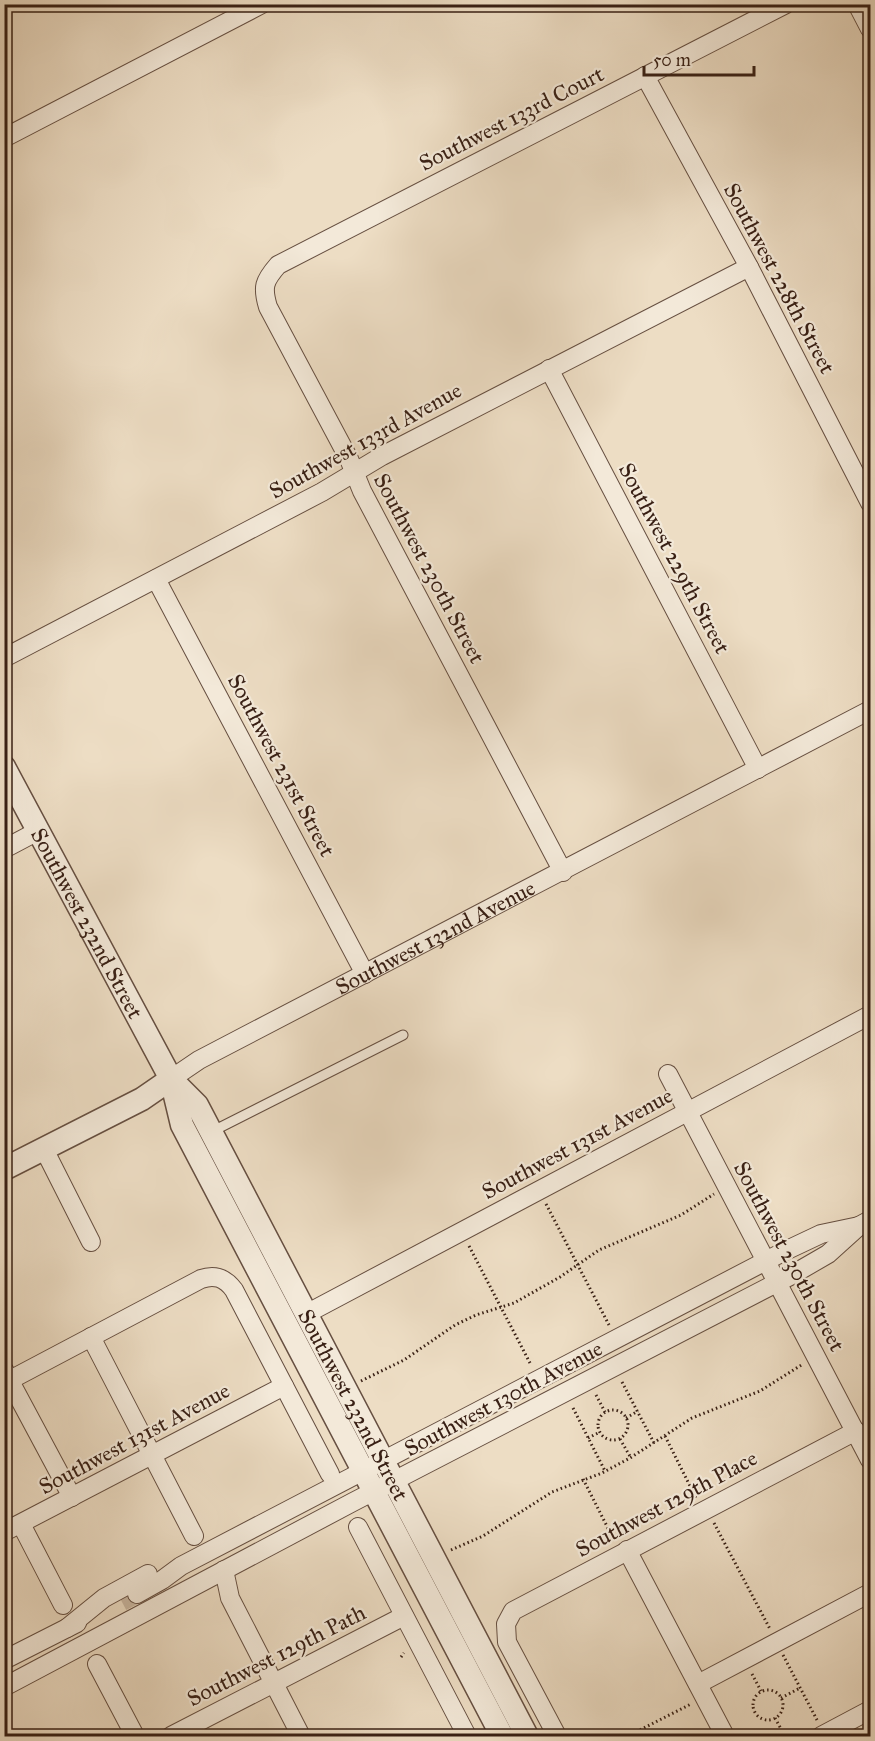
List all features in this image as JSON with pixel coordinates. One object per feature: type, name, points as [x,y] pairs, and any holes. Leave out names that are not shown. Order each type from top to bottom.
[{"type":"street","points":[[4,138],[262,4]]},
{"type":"street","name":"Southwest 133rd Court","points":[[265,283],[278,265],[786,4]]},
{"type":"street","points":[[857,4],[870,29]]},
{"type":"street","name":"Southwest 228th Street","points":[[645,76],[749,267],[870,503]]},
{"type":"street","name":"Southwest 133rd Avenue","points":[[4,658],[354,474],[382,456],[749,267]]},
{"type":"street","name":"Southwest 230th Street","points":[[265,283],[264,293],[268,307],[563,872]]},
{"type":"street","name":"Southwest 229th Street","points":[[549,369],[758,769]]},
{"type":"street","name":"Southwest 231st Street","points":[[156,579],[365,974]]},
{"type":"street","name":"Southwest 132nd Avenue","points":[[4,1169],[142,1099],[199,1060],[870,710]]},
{"type":"street","name":"Southwest 232nd Street","points":[[4,767],[171,1079],[182,1125],[384,1487],[527,1737]]},
{"type":"street","points":[[4,849],[38,831]]},
{"type":"street","name":"Southwest 131st Avenue","points":[[306,1314],[870,1015]]},
{"type":"street","name":"Southwest 230th Street","points":[[668,1074],[870,1460]]},
{"type":"street","name":"Southwest 232nd Street","points":[[171,1079],[197,1105],[306,1314],[373,1466]]},
{"type":"street","points":[[44,1149],[91,1242]]},
{"type":"street","name":"Southwest 130th Avenue","points":[[4,1660],[123,1601],[162,1580],[181,1566],[810,1238],[865,1223]]},
{"type":"street","name":"Southwest 130th Avenue","points":[[4,1688],[224,1570],[777,1282],[828,1254],[865,1223]]},
{"type":"street","points":[[72,1497],[7,1375],[91,1337],[201,1279],[209,1277],[220,1278],[234,1290],[330,1474]]},
{"type":"street","points":[[91,1337],[194,1536]]},
{"type":"street","name":"Southwest 131st Avenue","points":[[4,1532],[284,1386]]},
{"type":"street","name":"Southwest 129th Place","points":[[557,1737],[507,1642],[506,1624],[510,1615],[518,1608],[623,1549],[856,1431]]},
{"type":"street","name":"Southwest 232nd Street","points":[[384,1487],[502,1737]]},
{"type":"street","points":[[21,1524],[63,1605]]},
{"type":"street","points":[[358,1527],[467,1737]]},
{"type":"street","points":[[623,1549],[698,1692],[725,1737]]},
{"type":"street","name":"Southwest 130th Avenue","points":[[67,1628],[105,1598],[157,1570],[181,1566]]},
{"type":"street","points":[[224,1570],[230,1598],[301,1737]]},
{"type":"street","points":[[698,1692],[870,1593]]},
{"type":"street","points":[[120,1626],[123,1601]]},
{"type":"street","name":"Southwest 129th Path","points":[[171,1737],[404,1616]]},
{"type":"street","points":[[97,1664],[135,1737]]},
{"type":"street","points":[[819,1728],[870,1710]]},
{"type":"lane","points":[[211,1132],[403,1035]]},
{"type":"path","points":[[357,1383],[404,1360],[455,1325],[514,1303],[616,1242],[681,1215],[714,1194]]},
{"type":"path","points":[[546,1204],[610,1326]]},
{"type":"path","points":[[468,1245],[532,1367]]},
{"type":"path","points":[[446,1551],[483,1536],[546,1495],[631,1458],[697,1416],[771,1385],[803,1364]]},
{"type":"path","points":[[622,1382],[654,1443]]},
{"type":"path","points":[[596,1395],[606,1413]]},
{"type":"path","points":[[573,1408],[605,1471]]},
{"type":"path","points":[[616,1411],[626,1418],[628,1429],[620,1438],[610,1440],[600,1432],[599,1420],[606,1413],[616,1411]]},
{"type":"path","points":[[626,1418],[638,1412]]},
{"type":"path","points":[[588,1438],[600,1432]]},
{"type":"path","points":[[664,1436],[696,1498]]},
{"type":"path","points":[[620,1438],[631,1458]]},
{"type":"path","points":[[583,1479],[623,1549]]},
{"type":"path","points":[[710,1516],[773,1636]]},
{"type":"path","points":[[781,1650],[819,1728]]},
{"type":"path","points":[[752,1674],[761,1692]]},
{"type":"path","points":[[781,1698],[800,1688]]},
{"type":"path","points":[[771,1690],[781,1698],[783,1708],[775,1718],[765,1720],[756,1714],[753,1703],[761,1692],[771,1690]]},
{"type":"path","points":[[628,1737],[698,1692]]},
{"type":"path","points":[[775,1718],[785,1737]]},
{"type":"path","points":[[769,1737],[782,1730]]},
{"type":"tunnel","points":[[122,1602],[137,1594]]}]
